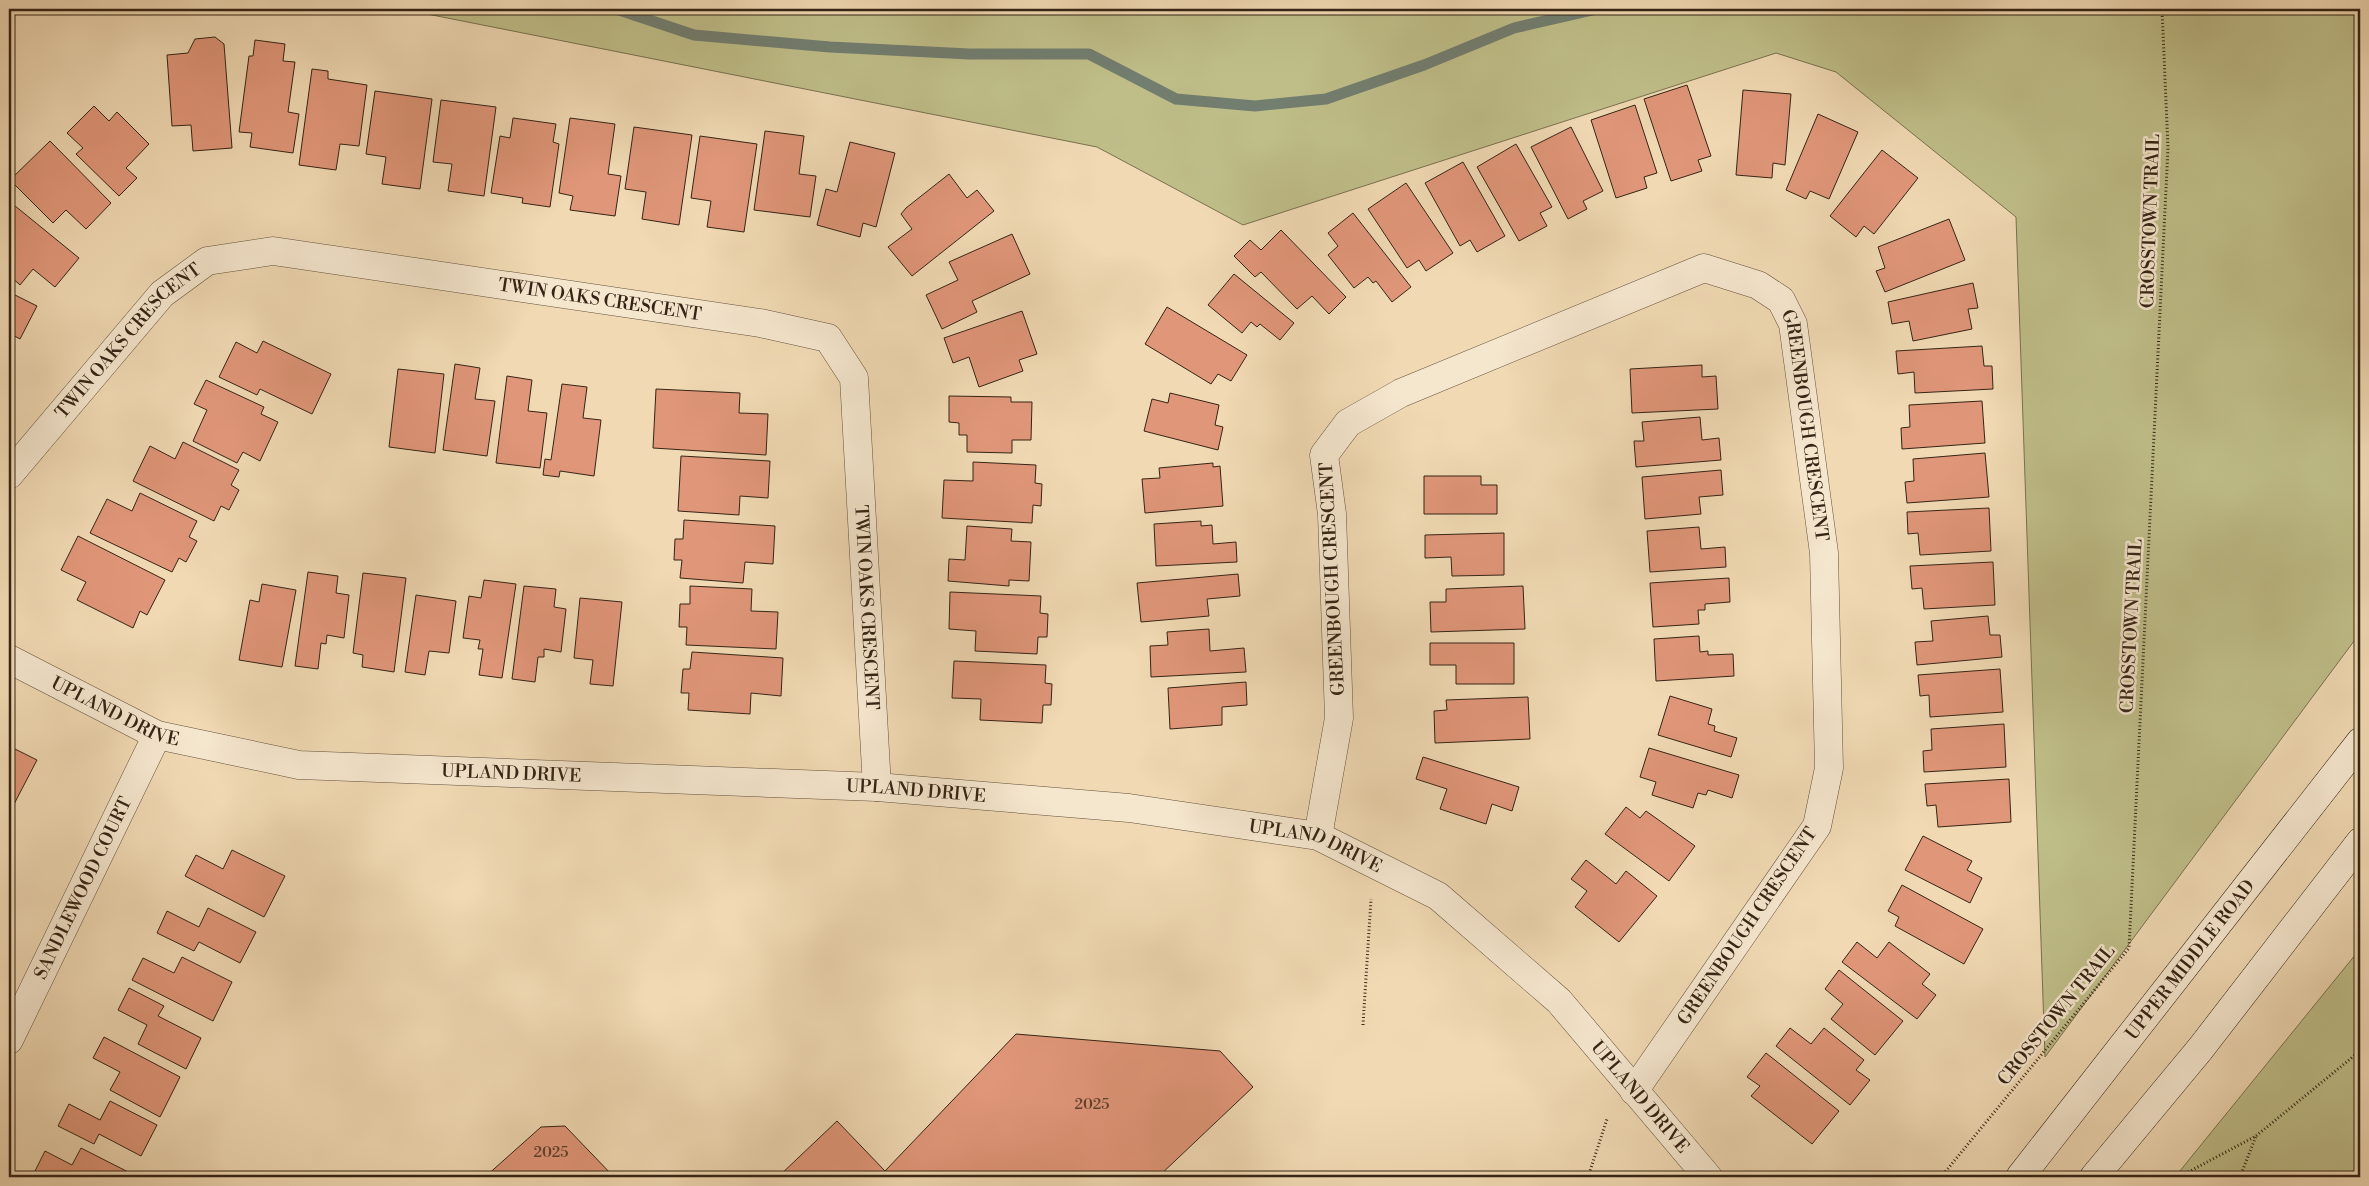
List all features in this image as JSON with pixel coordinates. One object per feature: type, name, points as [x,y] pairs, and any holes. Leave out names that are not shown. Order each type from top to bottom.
[{"type":"street","name":"TWIN OAKS CRESCENT","points":[[9,475],[162,294],[207,261],[273,251],[760,322],[828,338],[854,378],[877,787]]},
{"type":"street","name":"GREENBOUGH CRESCENT","points":[[1318,836],[1339,718],[1332,514],[1324,455],[1348,424],[1401,393],[1704,268],[1758,285],[1781,300],[1793,324],[1824,553],[1829,768],[1817,826],[1634,1091]]},
{"type":"street","name":"UPLAND DRIVE","points":[[9,658],[157,735],[299,765],[877,787],[1129,808],[1318,836],[1438,896],[1559,1001],[1708,1177]]},
{"type":"street","name":"SANDLEWOOD COURT","points":[[9,1040],[157,735]]},
{"type":"street","name":"UPPER MIDDLE ROAD","points":[[2020,1177],[2360,742]]},
{"type":"street","points":[[2094,1177],[2200,1048],[2360,842]]},
{"type":"path","name":"CROSSTOWN TRAIL","points":[[1941,1177],[2129,948],[2168,148],[2162,9]]},
{"type":"path","points":[[1363,1025],[1370,940],[1372,863]]},
{"type":"path","points":[[2179,1177],[2256,1136],[2360,1052]]},
{"type":"path","points":[[1588,1177],[1607,1119]]},
{"type":"path","points":[[2240,1177],[2256,1136]]},
{"type":"shaded area","points":[[402,9],[2360,9],[2360,633],[2045,1057],[2016,217],[1836,72],[1776,53],[1243,225],[1097,147]]},
{"type":"shaded area","points":[[2360,949],[2360,1177],[2175,1177]]},
{"type":"building","points":[[215,37],[224,44],[232,148],[193,151],[191,125],[172,126],[167,55],[188,53],[195,39]]},
{"type":"building","points":[[255,40],[285,44],[283,61],[295,62],[288,112],[299,114],[293,153],[250,147],[252,133],[239,132],[249,56],[253,56]]},
{"type":"building","points":[[312,69],[328,71],[328,79],[367,85],[359,146],[340,144],[336,170],[299,165]]},
{"type":"building","points":[[1687,85],[1711,156],[1698,160],[1702,171],[1671,181],[1644,99]]},
{"type":"building","points":[[1743,90],[1791,94],[1785,165],[1773,163],[1772,178],[1736,175]]},
{"type":"building","points":[[375,91],[432,99],[420,189],[382,184],[386,157],[366,154]]},
{"type":"building","points":[[441,100],[496,107],[484,196],[448,191],[452,164],[433,162]]},
{"type":"building","points":[[1635,105],[1657,173],[1644,177],[1647,188],[1616,198],[1591,120]]},
{"type":"building","points":[[94,106],[109,121],[117,112],[149,144],[126,168],[137,178],[119,196],[76,154],[83,148],[67,133]]},
{"type":"building","points":[[1818,114],[1858,132],[1829,199],[1810,191],[1806,199],[1786,190]]},
{"type":"building","points":[[513,118],[556,124],[553,142],[559,144],[550,207],[522,203],[523,198],[491,193],[500,136],[510,138]]},
{"type":"building","points":[[570,118],[615,124],[608,174],[621,176],[615,216],[570,210],[573,196],[559,193]]},
{"type":"building","points":[[634,127],[692,135],[679,225],[642,219],[646,192],[625,189]]},
{"type":"building","points":[[1571,127],[1603,191],[1583,201],[1587,209],[1568,219],[1531,147]]},
{"type":"building","points":[[765,131],[804,136],[799,174],[816,176],[810,217],[754,210]]},
{"type":"building","points":[[700,136],[757,144],[744,232],[707,227],[711,201],[691,198]]},
{"type":"building","points":[[50,141],[111,203],[86,229],[66,210],[53,223],[10,180]]},
{"type":"building","points":[[850,142],[895,153],[876,227],[863,223],[860,237],[817,225],[826,189],[837,192]]},
{"type":"building","points":[[1516,144],[1552,207],[1540,213],[1547,226],[1519,241],[1477,167]]},
{"type":"building","points":[[1882,150],[1918,178],[1874,234],[1864,226],[1856,237],[1830,216]]},
{"type":"building","points":[[1463,162],[1505,236],[1477,252],[1470,240],[1460,246],[1425,183]]},
{"type":"building","points":[[949,174],[967,198],[977,190],[994,211],[912,276],[888,247],[912,229],[901,214],[906,208]]},
{"type":"building","points":[[1406,183],[1453,253],[1426,271],[1419,260],[1407,268],[1368,209]]},
{"type":"building","points":[[9,201],[79,258],[55,287],[33,269],[20,285],[9,275]]},
{"type":"building","points":[[1353,213],[1411,287],[1392,302],[1376,281],[1373,283],[1368,277],[1354,288],[1328,255],[1338,246],[1328,233]]},
{"type":"building","points":[[1949,219],[1965,260],[1885,292],[1876,271],[1885,268],[1878,247]]},
{"type":"building","points":[[1281,230],[1346,297],[1329,314],[1312,296],[1297,309],[1261,272],[1255,277],[1234,256],[1250,240],[1261,250]]},
{"type":"building","points":[[1012,234],[1030,274],[972,301],[977,312],[942,329],[926,295],[958,280],[949,262]]},
{"type":"building","points":[[1234,274],[1294,323],[1280,340],[1260,324],[1257,327],[1251,322],[1242,333],[1208,305]]},
{"type":"building","points":[[1973,283],[1978,308],[1968,309],[1972,329],[1913,341],[1909,321],[1892,324],[1888,302]]},
{"type":"building","points":[[9,292],[37,306],[20,339],[9,333]]},
{"type":"building","points":[[1167,307],[1247,355],[1231,381],[1218,374],[1211,384],[1145,344]]},
{"type":"building","points":[[1022,311],[1037,354],[1019,360],[1023,371],[979,387],[969,357],[953,363],[944,338]]},
{"type":"building","points":[[263,341],[331,374],[312,414],[260,389],[257,395],[219,377],[236,342],[257,353]]},
{"type":"building","points":[[1982,346],[1984,366],[1992,366],[1993,389],[1915,393],[1914,372],[1898,374],[1896,351]]},
{"type":"building","points":[[455,364],[480,368],[475,399],[495,401],[487,456],[443,450]]},
{"type":"building","points":[[1702,365],[1702,377],[1716,376],[1718,409],[1632,413],[1630,369]]},
{"type":"building","points":[[398,369],[444,374],[435,453],[389,447]]},
{"type":"building","points":[[507,376],[532,380],[528,411],[547,413],[540,468],[496,463]]},
{"type":"building","points":[[206,380],[264,407],[261,414],[278,422],[260,461],[243,452],[237,463],[193,441],[207,410],[194,404]]},
{"type":"building","points":[[562,384],[587,387],[583,418],[601,420],[594,476],[560,471],[559,477],[543,475],[545,459],[551,460]]},
{"type":"building","points":[[656,389],[740,393],[739,413],[768,414],[766,455],[653,448]]},
{"type":"building","points":[[1170,393],[1219,405],[1215,425],[1223,427],[1218,450],[1144,431],[1152,399],[1168,403]]},
{"type":"building","points":[[949,396],[1011,397],[1011,402],[1032,402],[1031,440],[1012,440],[1012,453],[967,452],[967,435],[959,435],[959,423],[949,422]]},
{"type":"building","points":[[1982,401],[1985,443],[1902,449],[1901,428],[1910,427],[1909,405]]},
{"type":"building","points":[[1700,417],[1702,440],[1719,438],[1721,460],[1636,467],[1634,441],[1644,441],[1642,422]]},
{"type":"building","points":[[183,442],[239,470],[231,485],[239,490],[229,510],[221,506],[214,521],[133,481],[150,446],[175,459]]},
{"type":"building","points":[[1985,453],[1989,497],[1907,503],[1905,482],[1914,481],[1913,459]]},
{"type":"building","points":[[681,456],[770,461],[768,498],[740,496],[739,515],[678,511]]},
{"type":"building","points":[[973,462],[1036,465],[1035,483],[1042,484],[1041,506],[1033,505],[1032,523],[942,518],[944,480],[973,481]]},
{"type":"building","points":[[1213,463],[1213,467],[1220,466],[1223,506],[1145,513],[1142,479],[1160,478],[1159,468]]},
{"type":"building","points":[[1721,470],[1723,495],[1699,497],[1701,514],[1645,519],[1642,477]]},
{"type":"building","points":[[1424,476],[1481,476],[1481,485],[1497,485],[1497,514],[1424,514]]},
{"type":"building","points":[[140,493],[197,521],[189,537],[197,541],[186,562],[179,558],[172,572],[90,533],[107,499],[132,511]]},
{"type":"building","points":[[1989,508],[1991,551],[1920,555],[1918,533],[1908,534],[1907,512]]},
{"type":"building","points":[[684,520],[775,526],[773,564],[745,562],[743,583],[680,578],[682,560],[674,560],[675,539],[683,539]]},
{"type":"building","points":[[1201,521],[1201,526],[1212,525],[1213,544],[1236,542],[1237,562],[1156,566],[1154,524]]},
{"type":"building","points":[[967,526],[1012,529],[1011,541],[1031,542],[1029,581],[1009,580],[1009,586],[948,581],[949,559],[965,560]]},
{"type":"building","points":[[1699,527],[1701,549],[1725,547],[1726,567],[1650,572],[1647,531]]},
{"type":"building","points":[[1504,533],[1504,575],[1452,576],[1451,557],[1425,558],[1425,535]]},
{"type":"building","points":[[78,536],[165,580],[147,615],[140,611],[133,628],[77,600],[86,582],[61,570]]},
{"type":"building","points":[[1993,562],[1995,605],[1924,609],[1922,588],[1912,589],[1910,566]]},
{"type":"building","points":[[308,572],[338,576],[336,593],[349,595],[344,638],[327,635],[326,644],[321,643],[318,669],[295,666]]},
{"type":"building","points":[[363,573],[406,578],[394,672],[362,667],[363,655],[353,653]]},
{"type":"building","points":[[1238,574],[1240,596],[1207,599],[1209,616],[1141,622],[1137,583]]},
{"type":"building","points":[[1729,578],[1730,602],[1705,604],[1705,610],[1698,610],[1699,624],[1653,627],[1650,583]]},
{"type":"building","points":[[484,580],[516,584],[502,678],[479,675],[483,649],[478,649],[480,640],[463,638],[469,596],[481,598]]},
{"type":"building","points":[[262,584],[296,590],[282,667],[239,660],[250,600],[259,602]]},
{"type":"building","points":[[524,586],[556,589],[554,607],[566,609],[561,652],[544,649],[544,657],[538,657],[535,682],[512,679]]},
{"type":"building","points":[[690,586],[752,589],[751,611],[778,612],[776,649],[686,645],[687,627],[679,627],[680,604],[690,604]]},
{"type":"building","points":[[1523,586],[1525,629],[1431,632],[1430,602],[1446,602],[1446,589]]},
{"type":"building","points":[[950,592],[1041,596],[1040,613],[1048,614],[1047,637],[1038,637],[1037,654],[975,651],[976,631],[949,629]]},
{"type":"building","points":[[416,595],[456,601],[449,653],[429,651],[425,675],[405,672]]},
{"type":"building","points":[[580,598],[622,602],[613,686],[590,684],[593,660],[574,658]]},
{"type":"building","points":[[1988,616],[1990,635],[2000,635],[2002,657],[1917,665],[1915,642],[1933,641],[1931,621]]},
{"type":"building","points":[[1209,629],[1210,651],[1244,648],[1246,672],[1151,677],[1150,646],[1168,645],[1167,632]]},
{"type":"building","points":[[1699,636],[1700,652],[1708,651],[1708,655],[1733,654],[1734,676],[1656,681],[1654,639]]},
{"type":"building","points":[[1430,643],[1514,643],[1514,684],[1456,684],[1456,665],[1430,665]]},
{"type":"building","points":[[692,652],[783,658],[781,696],[751,693],[750,714],[688,710],[689,693],[681,693],[683,669],[690,669]]},
{"type":"building","points":[[954,661],[1046,665],[1045,683],[1052,684],[1051,705],[1043,705],[1042,723],[980,720],[981,699],[952,698]]},
{"type":"building","points":[[2000,669],[2003,712],[1930,717],[1929,695],[1920,696],[1918,675]]},
{"type":"building","points":[[1246,682],[1247,705],[1222,707],[1222,725],[1170,729],[1168,688]]},
{"type":"building","points":[[1670,696],[1712,709],[1708,724],[1715,726],[1714,731],[1737,738],[1731,757],[1658,735]]},
{"type":"building","points":[[1528,697],[1530,739],[1435,743],[1434,711],[1447,710],[1446,700]]},
{"type":"building","points":[[2004,724],[2006,767],[1924,772],[1923,751],[1932,750],[1931,729]]},
{"type":"building","points":[[9,746],[37,760],[12,808],[9,806]]},
{"type":"building","points":[[1649,748],[1739,775],[1732,798],[1708,790],[1706,795],[1698,793],[1693,808],[1652,795],[1656,782],[1640,777]]},
{"type":"building","points":[[1423,757],[1519,787],[1512,811],[1492,804],[1486,824],[1440,809],[1447,789],[1416,779]]},
{"type":"building","points":[[2009,779],[2011,822],[1938,827],[1936,805],[1927,806],[1925,784]]},
{"type":"building","points":[[1626,807],[1640,818],[1646,811],[1695,846],[1669,881],[1605,834]]},
{"type":"building","points":[[1923,836],[1972,861],[1967,870],[1982,878],[1970,903],[1905,870]]},
{"type":"building","points":[[232,850],[285,876],[264,917],[185,876],[196,855],[223,869]]},
{"type":"building","points":[[1586,860],[1616,884],[1626,871],[1657,896],[1619,942],[1575,907],[1587,891],[1571,879]]},
{"type":"building","points":[[1902,885],[1983,929],[1964,964],[1895,926],[1899,917],[1888,911]]},
{"type":"building","points":[[208,908],[256,932],[240,963],[199,942],[194,951],[157,933],[167,911],[199,927]]},
{"type":"building","points":[[1857,942],[1877,958],[1889,942],[1930,974],[1922,984],[1936,995],[1917,1019],[1842,962]]},
{"type":"building","points":[[182,957],[232,982],[213,1021],[132,980],[143,958],[174,973]]},
{"type":"building","points":[[1839,970],[1903,1021],[1875,1055],[1831,1019],[1843,1004],[1825,989]]},
{"type":"building","points":[[129,988],[164,1006],[158,1016],[201,1038],[186,1069],[138,1044],[147,1025],[118,1010]]},
{"type":"building","points":[[1790,1028],[1811,1044],[1824,1028],[1864,1060],[1856,1070],[1870,1080],[1850,1105],[1776,1046]]},
{"type":"building","points":[[1016,1034],[1220,1051],[1253,1087],[1158,1177],[778,1177],[837,1121],[885,1171]]},
{"type":"building","points":[[104,1037],[180,1077],[160,1117],[110,1090],[120,1072],[93,1058]]},
{"type":"building","points":[[1766,1053],[1839,1111],[1812,1144],[1751,1096],[1760,1086],[1747,1077]]},
{"type":"building","points":[[110,1101],[157,1125],[141,1156],[99,1134],[94,1144],[58,1126],[69,1104],[100,1120]]},
{"type":"building","points":[[565,1126],[614,1177],[485,1177],[541,1127]]},
{"type":"building","points":[[81,1148],[138,1177],[43,1177],[34,1173],[45,1151],[72,1165]]},
{"type":"building","points":[[685,1172],[690,1177],[680,1177]]},
{"type":"waterway","points":[[616,9],[694,35],[830,47],[969,54],[1089,54],[1176,99],[1255,106],[1326,99],[1424,65],[1514,28],[1597,9]]}]
